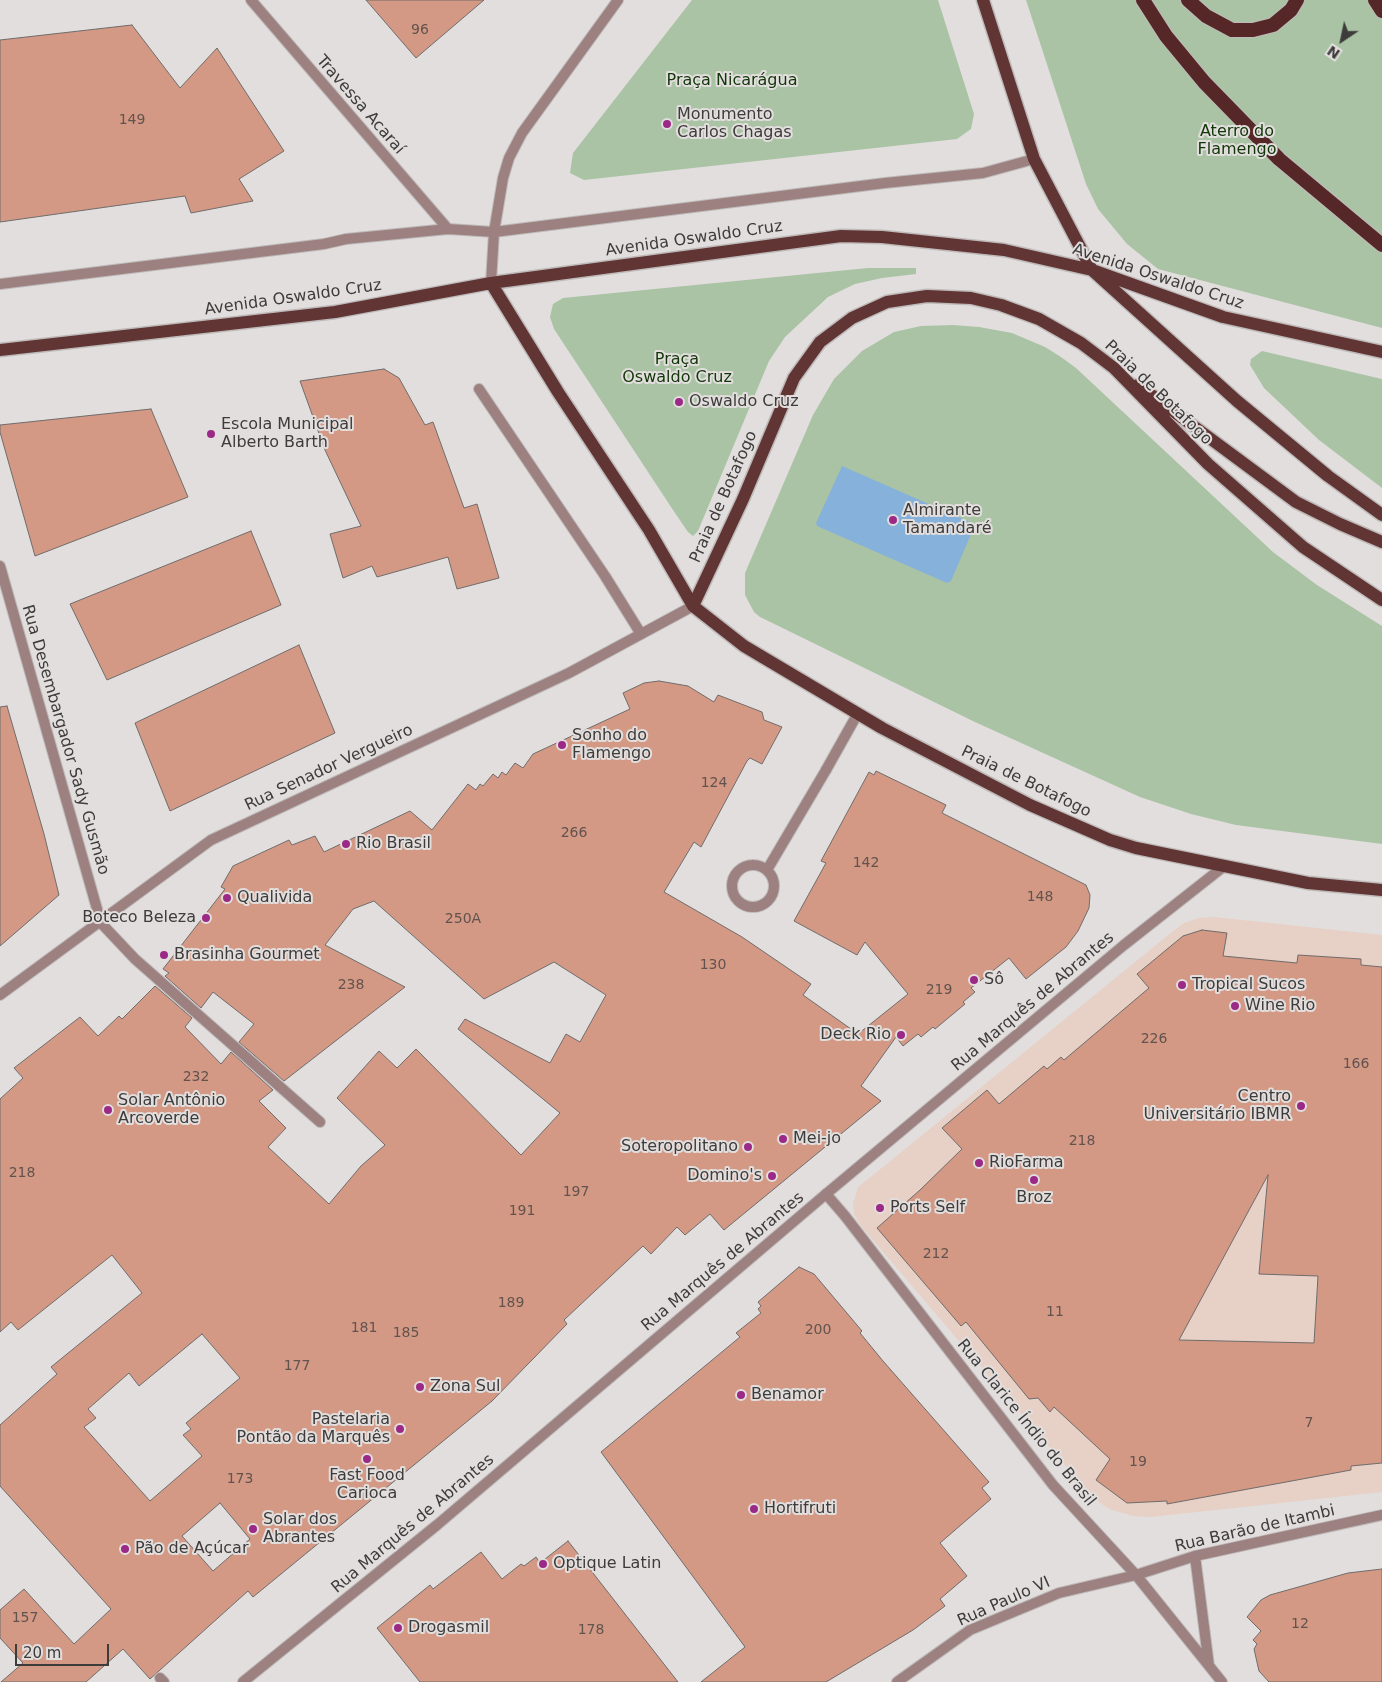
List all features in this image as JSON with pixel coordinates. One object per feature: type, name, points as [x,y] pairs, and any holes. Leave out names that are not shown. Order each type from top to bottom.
[{"type":"highway","points":[[1143,0],[1166,36],[1204,82],[1279,159],[1382,245]]},
{"type":"highway","points":[[1188,0],[1206,16],[1232,30],[1253,30],[1273,26],[1291,10],[1297,0]]},
{"type":"highway","points":[[1375,0],[1382,12]]},
{"type":"main road","points":[[983,0],[1034,159],[1092,270],[1237,401],[1328,476],[1382,515]]},
{"type":"main road","name":"Avenida Oswaldo Cruz","points":[[0,350],[335,312],[491,282],[841,236],[882,236],[1004,250],[1092,270],[1223,317],[1382,352]]},
{"type":"main road","name":"Praia de Botafogo","points":[[491,282],[558,392],[649,530],[693,606],[744,646],[858,713],[1030,805],[1110,840],[1136,848],[1308,883],[1382,890]]},
{"type":"main road","name":"Praia de Botafogo","points":[[693,606],[735,516],[794,378],[820,342],[852,318],[887,302],[927,296],[971,298],[1001,305],[1039,318],[1081,343],[1114,368],[1208,464],[1303,547],[1382,600]]},
{"type":"main road","points":[[1114,368],[1296,502],[1382,542]]},
{"type":"street","name":"Travessa Acaraí","points":[[251,0],[448,229]]},
{"type":"street","points":[[491,282],[494,232],[503,178],[509,158],[522,134],[618,0]]},
{"type":"street","name":"Avenida Oswaldo Cruz","points":[[0,284],[83,272],[324,244],[346,239],[448,229],[494,232],[885,183],[983,173],[1034,159]]},
{"type":"street","points":[[479,389],[605,576],[640,634]]},
{"type":"street","name":"Rua Desembargador Sady Gusmão","points":[[0,566],[101,923]]},
{"type":"street","name":"Rua Senador Vergueiro","points":[[0,995],[101,923],[211,840],[569,673],[693,606]]},
{"type":"street","points":[[767,870],[858,713]]},
{"type":"street","points":[[751,865],[758,865],[767,870],[773,879],[774,886],[770,898],[758,906],[751,906],[739,901],[735,896],[732,883],[738,871],[751,865]]},
{"type":"street","name":"Rua Marquês de Abrantes","points":[[243,1682],[437,1526],[826,1194],[1116,952],[1223,866]]},
{"type":"street","points":[[101,923],[135,959],[320,1122]]},
{"type":"street","name":"Rua Clarice Índio do Brasil","points":[[826,1194],[1053,1485],[1136,1575],[1222,1682]]},
{"type":"street","name":"Rua Barão de Itambi","points":[[1136,1575],[1195,1556],[1382,1516]]},
{"type":"street","points":[[1195,1556],[1209,1667]]},
{"type":"street","name":"Rua Paulo VI","points":[[896,1682],[970,1630],[1059,1594],[1136,1575]]},
{"type":"shaded area","points":[[1214,917],[1382,935],[1382,1492],[1151,1517],[1133,1516],[1109,1509],[1091,1496],[861,1226],[854,1214],[853,1204],[858,1187],[1172,932],[1184,923],[1199,918]]},
{"type":"green space","name":"Praça Nicarágua","points":[[692,0],[938,0],[974,114],[971,129],[957,139],[584,180],[570,173],[573,153]]},
{"type":"green space","name":"Aterro do Flamengo","points":[[1026,0],[1382,0],[1382,328],[1158,269],[1127,244],[1098,209],[1086,184]]},
{"type":"green space","name":"Praça Oswaldo Cruz","points":[[868,268],[916,268],[916,274],[882,278],[855,284],[828,297],[785,337],[769,361],[698,531],[693,536],[675,513],[554,329],[550,317],[553,304],[563,298]]},
{"type":"green space","points":[[953,325],[979,327],[1012,333],[1045,347],[1061,357],[1076,368],[1273,552],[1317,585],[1382,626],[1382,844],[1236,825],[1191,814],[1140,797],[975,722],[760,617],[754,612],[745,595],[745,573],[813,415],[834,379],[862,351],[894,332],[921,326]]},
{"type":"green space","points":[[1262,351],[1382,379],[1382,488],[1319,440],[1264,388],[1250,365],[1251,359]]},
{"type":"water","points":[[842,466],[972,523],[974,527],[951,581],[947,583],[817,526],[816,523]]},
{"type":"building","points":[[366,0],[484,0],[416,58]]},
{"type":"building","points":[[132,25],[180,88],[217,48],[284,151],[239,179],[253,201],[191,213],[185,196],[0,222],[0,40]]},
{"type":"building","points":[[384,369],[399,378],[425,425],[433,422],[464,508],[477,504],[499,578],[457,589],[448,557],[377,577],[372,566],[343,578],[330,534],[361,526],[325,450],[300,381]]},
{"type":"building","points":[[151,409],[188,497],[35,556],[0,432],[0,425]]},
{"type":"building","points":[[251,531],[281,605],[107,680],[70,604]]},
{"type":"building","points":[[299,645],[335,733],[170,811],[135,723]]},
{"type":"building","points":[[659,681],[688,686],[714,702],[718,695],[762,712],[764,720],[782,727],[762,764],[750,758],[747,761],[701,847],[694,842],[664,892],[742,937],[811,984],[803,995],[858,1034],[908,994],[865,942],[857,955],[794,921],[826,863],[821,861],[869,772],[874,775],[876,771],[946,805],[942,813],[1086,885],[1090,895],[1089,908],[1078,931],[1066,947],[1026,979],[1009,958],[971,988],[975,992],[963,1002],[965,1004],[935,1029],[933,1027],[921,1037],[918,1034],[903,1046],[896,1037],[861,1086],[881,1101],[724,1230],[710,1214],[685,1235],[677,1227],[651,1254],[643,1246],[564,1320],[567,1324],[492,1401],[253,1597],[248,1591],[150,1679],[123,1649],[86,1682],[1,1682],[23,1663],[0,1638],[0,1610],[24,1589],[74,1644],[111,1609],[0,1486],[0,1425],[57,1374],[51,1367],[142,1293],[112,1255],[18,1330],[11,1322],[0,1332],[0,1099],[23,1078],[14,1068],[80,1017],[98,1036],[119,1016],[122,1019],[155,986],[192,1018],[185,1027],[221,1064],[231,1052],[273,1090],[259,1101],[286,1128],[268,1147],[329,1204],[361,1166],[385,1145],[337,1098],[379,1051],[397,1068],[416,1049],[521,1155],[560,1113],[458,1029],[465,1019],[550,1063],[566,1034],[580,1042],[606,995],[554,962],[484,999],[374,901],[353,909],[325,945],[405,987],[284,1081],[239,1042],[254,1024],[213,992],[201,1008],[165,976],[169,973],[163,969],[225,889],[221,887],[233,866],[289,840],[292,845],[315,836],[324,852],[410,811],[432,830],[468,784],[476,790],[480,784],[483,786],[493,774],[498,778],[502,772],[506,775],[515,763],[523,768],[533,754],[630,709],[623,693],[644,683]],"holes":[[[202,1334],[240,1378],[186,1423],[191,1429],[183,1435],[202,1456],[150,1501],[84,1427],[96,1418],[88,1409],[129,1373],[139,1386]],[[220,1503],[250,1539],[213,1571],[182,1536]]]},
{"type":"building","points":[[7,706],[44,834],[59,895],[0,946],[0,707]]},
{"type":"building","points":[[1202,930],[1227,933],[1223,956],[1297,963],[1298,955],[1361,959],[1361,965],[1382,967],[1382,1463],[1351,1466],[1351,1470],[1167,1504],[1167,1501],[1127,1503],[1096,1480],[1110,1459],[1054,1407],[1050,1412],[1038,1398],[1029,1399],[966,1322],[961,1326],[877,1228],[962,1149],[942,1128],[987,1090],[999,1104],[1044,1066],[1047,1069],[1061,1057],[1064,1060],[1149,988],[1137,974],[1183,936]],"holes":[[[1268,1175],[1259,1274],[1318,1276],[1314,1343],[1179,1340]]]},
{"type":"building","name":"Hortifruti","points":[[799,1267],[814,1274],[862,1331],[860,1333],[883,1361],[989,1482],[982,1488],[991,1499],[940,1543],[967,1576],[940,1599],[945,1606],[913,1630],[826,1682],[701,1682],[745,1647],[601,1452],[740,1337],[736,1333],[761,1313],[758,1309],[761,1306],[758,1302]]},
{"type":"building","points":[[568,1541],[678,1682],[420,1682],[377,1628],[430,1585],[433,1589],[481,1552],[502,1579],[521,1564],[524,1566],[536,1557],[540,1563]]},
{"type":"building","points":[[1382,1569],[1382,1682],[1269,1682],[1259,1671],[1254,1649],[1257,1644],[1253,1640],[1261,1631],[1247,1617],[1261,1600],[1270,1595],[1348,1573]]},
{"type":"place","name":"Monumento Carlos Chagas","points":[[667,124]]},
{"type":"place","name":"Oswaldo Cruz","points":[[679,402]]},
{"type":"place","name":"Escola Municipal Alberto Barth","points":[[211,434]]},
{"type":"place","name":"Almirante Tamandaré","points":[[893,520]]},
{"type":"place","name":"Sonho do Flamengo","points":[[562,745]]},
{"type":"place","name":"Rio Brasil","points":[[346,844]]},
{"type":"place","name":"Qualivida","points":[[227,898]]},
{"type":"place","name":"Boteco Beleza","points":[[206,918]]},
{"type":"place","name":"Brasinha Gourmet","points":[[164,955]]},
{"type":"place","name":"Sô","points":[[974,980]]},
{"type":"place","name":"Tropical Sucos","points":[[1182,985]]},
{"type":"place","name":"Wine Rio","points":[[1235,1006]]},
{"type":"place","name":"Deck Rio","points":[[901,1035]]},
{"type":"place","name":"Centro Universitário IBMR","points":[[1301,1106]]},
{"type":"place","name":"Solar Antônio Arcoverde","points":[[108,1110]]},
{"type":"place","name":"Mei-jo","points":[[783,1139]]},
{"type":"place","name":"Soteropolitano","points":[[748,1147]]},
{"type":"place","name":"RioFarma","points":[[979,1163]]},
{"type":"place","name":"Domino's","points":[[772,1176]]},
{"type":"place","name":"Broz","points":[[1034,1180]]},
{"type":"place","name":"Ports Self","points":[[880,1208]]},
{"type":"place","name":"Zona Sul","points":[[420,1387]]},
{"type":"place","name":"Benamor","points":[[741,1395]]},
{"type":"place","name":"Pastelaria Pontão da Marquês","points":[[400,1429]]},
{"type":"place","name":"Fast Food Carioca","points":[[367,1459]]},
{"type":"place","name":"Hortifruti","points":[[754,1509]]},
{"type":"place","name":"Solar dos Abrantes","points":[[253,1529]]},
{"type":"place","name":"Pão de Açúcar","points":[[125,1549]]},
{"type":"place","name":"Optique Latin","points":[[543,1564]]},
{"type":"place","name":"Drogasmil","points":[[398,1628]]}]
